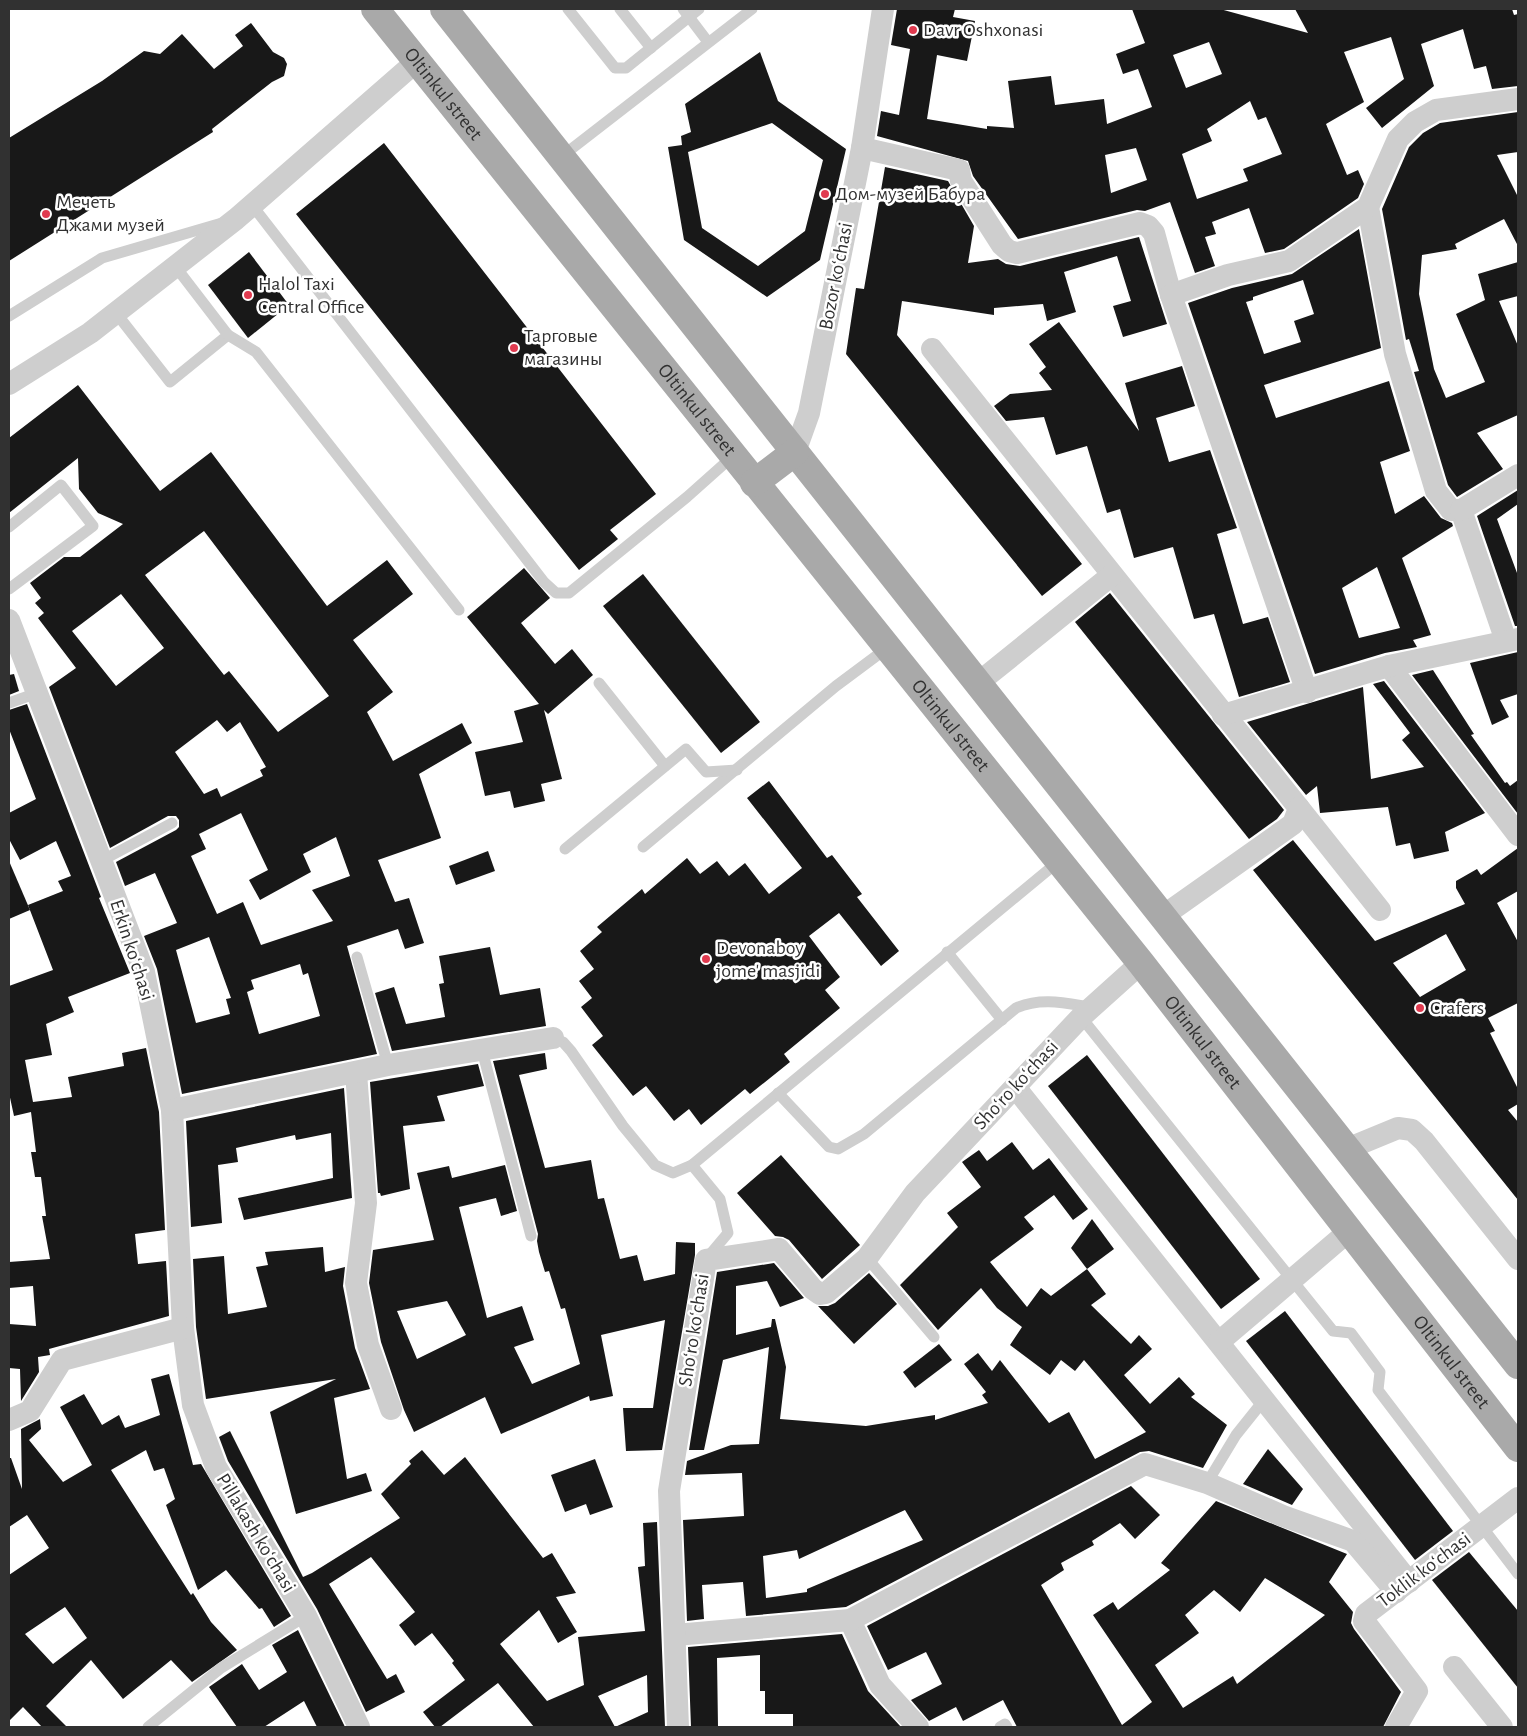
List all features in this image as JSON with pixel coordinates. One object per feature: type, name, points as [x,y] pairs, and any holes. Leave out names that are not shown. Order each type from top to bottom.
[{"type":"main road","name":"Oltinkul street","points":[[375,9],[1141,963],[1518,1448]]},
{"type":"main road","points":[[444,9],[1518,1365]]},
{"type":"main road","points":[[754,483],[795,452]]},
{"type":"street","name":"Bozor koʻchasi","points":[[795,452],[808,413],[862,148],[883,9]]},
{"type":"street","points":[[9,384],[90,333],[244,212],[417,61]]},
{"type":"street","points":[[1171,295],[1228,275],[1289,261],[1368,207],[1398,139],[1415,122],[1436,110],[1518,99]]},
{"type":"street","points":[[862,148],[959,170],[961,181],[1008,251],[1017,253],[1140,223],[1148,226],[1154,233],[1171,295],[1307,692]]},
{"type":"street","points":[[1368,207],[1395,354],[1436,491],[1451,510],[1461,510],[1518,474]]},
{"type":"street","points":[[932,349],[1380,910]]},
{"type":"street","points":[[1223,715],[1307,692],[1388,666],[1512,640],[1461,510]]},
{"type":"street","points":[[978,683],[1112,575]]},
{"type":"street","name":"Erkin koʻchasi","points":[[9,620],[144,972],[172,1110],[184,1328]]},
{"type":"street","points":[[1388,666],[1518,835]]},
{"type":"street","points":[[1163,916],[1294,824],[1299,808]]},
{"type":"street","name":"Shoʻro koʻchasi","points":[[678,1727],[669,1491],[706,1260],[779,1249],[820,1294],[826,1293],[866,1258],[914,1193],[1086,1012],[1141,963]]},
{"type":"street","points":[[172,1110],[388,1065],[553,1038]]},
{"type":"street","points":[[356,1073],[366,1203],[356,1284],[368,1345],[391,1409]]},
{"type":"street","points":[[1015,1087],[1219,1342],[1403,1587]]},
{"type":"street","points":[[1347,1149],[1398,1128],[1412,1130],[1424,1141],[1518,1259]]},
{"type":"street","points":[[1219,1342],[1349,1231]]},
{"type":"street","points":[[9,1420],[30,1411],[62,1360],[184,1328]]},
{"type":"street","name":"Pillakash koʻchasi","points":[[184,1328],[193,1405],[216,1467],[306,1616],[359,1727]]},
{"type":"street","points":[[675,1635],[850,1620],[1145,1464],[1207,1483],[1283,1516],[1353,1541],[1403,1587]]},
{"type":"street","name":"Toklik koʻchasi","points":[[1396,1727],[1417,1690],[1364,1621],[1366,1614],[1518,1498]]},
{"type":"street","points":[[850,1620],[880,1685],[918,1727]]},
{"type":"street","points":[[1454,1667],[1502,1727]]},
{"type":"lane","points":[[568,9],[615,68],[626,68],[651,48],[687,13],[699,9]]},
{"type":"lane","points":[[620,9],[651,48]]},
{"type":"lane","points":[[561,157],[752,9]]},
{"type":"lane","points":[[687,13],[708,42]]},
{"type":"lane","points":[[9,316],[102,258],[244,212],[544,582],[556,593],[570,593],[687,497],[733,456]]},
{"type":"lane","points":[[175,266],[228,335],[256,352],[459,610]]},
{"type":"lane","points":[[116,312],[170,382],[228,335]]},
{"type":"lane","points":[[9,527],[61,485],[93,526],[9,590]]},
{"type":"lane","points":[[643,847],[836,686],[887,648]]},
{"type":"lane","points":[[599,683],[665,766]]},
{"type":"lane","points":[[9,703],[37,693]]},
{"type":"lane","points":[[565,849],[686,749],[706,772],[737,770]]},
{"type":"lane","points":[[101,861],[172,823]]},
{"type":"lane","points":[[553,1038],[563,1042],[571,1051],[623,1126],[655,1165],[673,1173],[692,1165],[1059,861]]},
{"type":"lane","points":[[947,952],[1002,1020]]},
{"type":"lane","points":[[357,957],[388,1065]]},
{"type":"lane","points":[[778,1093],[828,1147],[838,1148],[864,1134],[1016,1008],[1032,1002],[1048,1000],[1086,1012],[1332,1331],[1350,1333],[1380,1372],[1378,1390],[1518,1574]]},
{"type":"lane","points":[[482,1050],[531,1236]]},
{"type":"lane","points":[[692,1165],[720,1199],[728,1233],[706,1260]]},
{"type":"lane","points":[[866,1258],[934,1337]]},
{"type":"lane","points":[[1207,1483],[1236,1435],[1264,1400]]},
{"type":"lane","points":[[148,1727],[221,1668],[306,1616]]},
{"type":"lane","points":[[1000,1727],[1005,1724],[1007,1727]]},
{"type":"building","points":[[897,9],[955,9],[953,17],[975,21],[967,61],[937,55],[927,119],[987,129],[987,126],[1014,128],[1008,81],[1051,76],[1055,105],[1104,99],[1107,124],[1152,107],[1138,69],[1123,74],[1116,54],[1145,43],[1132,9],[1220,9],[1308,33],[1295,9],[1512,9],[1514,15],[1518,14],[1518,86],[1492,89],[1486,66],[1474,69],[1463,29],[1421,44],[1434,86],[1382,128],[1366,108],[1404,79],[1391,37],[1344,52],[1364,102],[1326,124],[1347,175],[1358,170],[1364,184],[1358,198],[1284,249],[1265,253],[1249,208],[1212,222],[1216,234],[1205,237],[1215,266],[1195,273],[1170,202],[1145,211],[1137,210],[1018,239],[973,176],[968,161],[877,136],[881,111],[899,115],[910,49],[891,45]],"holes":[[[1209,42],[1222,74],[1186,88],[1173,55]],[[1250,101],[1258,120],[1266,117],[1282,154],[1243,169],[1248,181],[1197,199],[1182,154],[1212,141],[1207,129]],[[1136,148],[1147,180],[1111,193],[1105,155]]]},
{"type":"building","points":[[251,23],[273,52],[284,58],[287,64],[284,76],[272,82],[212,129],[213,132],[9,261],[9,138],[102,81],[144,51],[160,54],[182,34],[214,69],[243,46],[235,35]]},
{"type":"building","name":"Дом-музей Бабура","points":[[760,52],[778,101],[846,149],[820,260],[767,297],[684,240],[668,147],[682,145],[681,136],[691,132],[685,104]],"holes":[[[772,123],[823,160],[805,231],[758,266],[702,228],[688,152]]]},
{"type":"building","points":[[1518,112],[1518,152],[1497,155],[1518,197],[1518,246],[1504,219],[1455,244],[1457,249],[1422,255],[1419,294],[1434,369],[1446,398],[1485,382],[1456,314],[1485,300],[1478,274],[1518,262],[1518,296],[1499,301],[1518,346],[1518,415],[1477,433],[1503,469],[1457,497],[1448,485],[1414,372],[1419,371],[1409,339],[1406,340],[1382,209],[1409,147],[1423,133],[1440,123]]},
{"type":"building","points":[[384,143],[656,494],[610,530],[618,539],[579,570],[296,214]]},
{"type":"building","points":[[885,167],[948,181],[974,226],[968,263],[998,259],[1006,264],[1020,266],[1139,237],[1167,324],[1123,337],[1113,306],[1131,301],[1117,256],[1064,272],[1076,312],[1047,321],[1043,304],[994,308],[994,315],[902,301],[897,335],[1082,564],[1042,596],[846,354],[856,288],[864,289]]},
{"type":"building","points":[[1359,229],[1381,348],[1264,385],[1276,418],[1389,381],[1410,451],[1380,462],[1395,514],[1424,496],[1441,518],[1452,523],[1453,526],[1402,558],[1431,635],[1413,640],[1417,647],[1385,653],[1315,674],[1188,303],[1232,288],[1292,274]],"holes":[[[1303,280],[1314,314],[1294,321],[1301,342],[1264,354],[1246,302],[1253,300],[1253,297]],[[1377,567],[1400,628],[1359,638],[1342,588]]]},
{"type":"building","name":"Halol Taxi Central Office","points":[[249,252],[289,305],[248,338],[208,285]]},
{"type":"building","points":[[1059,322],[1139,431],[1125,383],[1182,366],[1195,406],[1156,418],[1169,462],[1210,450],[1237,528],[1217,534],[1243,624],[1268,617],[1290,682],[1239,697],[1214,614],[1194,619],[1173,547],[1134,558],[1120,509],[1107,513],[1087,446],[1056,455],[1044,417],[1006,421],[994,406],[1010,394],[1052,390],[1039,373],[1046,367],[1029,344]]},
{"type":"building","points":[[78,385],[160,491],[211,452],[327,606],[387,560],[413,594],[353,640],[393,692],[367,712],[393,761],[462,723],[472,743],[419,774],[441,838],[378,860],[395,902],[409,898],[424,943],[405,949],[398,929],[347,946],[377,1054],[182,1094],[157,969],[144,936],[177,923],[155,873],[125,886],[116,862],[176,830],[179,827],[179,820],[176,816],[168,816],[110,848],[49,687],[76,668],[38,618],[44,613],[35,603],[41,598],[30,583],[64,557],[80,557],[123,524],[98,513],[79,489],[78,458],[9,513],[9,438]],"holes":[[[204,531],[329,696],[278,732],[229,671],[224,675],[145,575]],[[121,594],[164,648],[116,686],[72,631]],[[217,720],[227,732],[240,722],[266,767],[260,770],[263,776],[221,797],[217,788],[204,794],[175,752]],[[241,813],[268,870],[249,880],[260,900],[311,872],[303,854],[336,837],[350,876],[312,890],[333,921],[261,945],[243,902],[217,914],[191,856],[206,849],[199,834]],[[209,937],[231,998],[226,999],[230,1014],[196,1023],[176,950]],[[300,964],[303,975],[308,973],[320,1016],[259,1034],[247,992],[254,989],[251,980]]]},
{"type":"building","points":[[1518,490],[1518,504],[1497,519],[1518,573],[1518,626],[1515,626],[1477,516]]},
{"type":"building","points":[[524,568],[550,598],[521,623],[555,664],[572,649],[593,675],[548,714],[544,710],[562,779],[541,784],[545,801],[514,808],[510,791],[485,796],[475,752],[523,742],[514,711],[539,704],[467,617]]},
{"type":"building","points":[[643,574],[760,722],[721,753],[603,606]]},
{"type":"building","points":[[1110,593],[1284,810],[1277,819],[1249,839],[1075,622]]},
{"type":"building","points":[[1518,652],[1518,694],[1500,700],[1509,717],[1492,725],[1470,663]]},
{"type":"building","points":[[1433,670],[1474,734],[1471,735],[1505,783],[1507,782],[1510,786],[1518,780],[1518,814],[1412,675]]},
{"type":"building","points":[[14,674],[19,691],[9,695],[9,675]]},
{"type":"building","points":[[1384,681],[1485,813],[1445,832],[1449,851],[1414,859],[1410,843],[1396,846],[1388,807],[1320,813],[1317,786],[1306,795],[1247,722],[1363,687],[1371,779],[1424,767],[1402,740],[1410,733],[1373,684]]},
{"type":"building","points":[[27,704],[101,897],[99,898],[130,973],[68,997],[74,1012],[46,1024],[52,1055],[25,1060],[33,1102],[72,1097],[68,1077],[124,1066],[122,1053],[146,1048],[159,1112],[165,1230],[135,1234],[138,1264],[166,1261],[169,1316],[49,1349],[50,1355],[38,1357],[39,1372],[21,1401],[20,1369],[9,1368],[9,1324],[36,1326],[33,1286],[9,1288],[9,1262],[50,1259],[42,1216],[46,1216],[41,1177],[35,1177],[31,1152],[36,1152],[31,1112],[14,1116],[9,1093],[9,986],[53,970],[28,905],[63,891],[58,881],[71,876],[56,841],[20,860],[9,839],[9,813],[36,799],[9,729],[9,710]]},
{"type":"building","name":"Devonaboy jome' masjidi","points":[[769,781],[827,858],[832,855],[862,894],[857,897],[899,951],[881,966],[839,913],[809,936],[840,977],[825,990],[840,1008],[784,1054],[790,1062],[750,1094],[745,1089],[701,1125],[689,1109],[674,1121],[646,1086],[633,1096],[592,1045],[603,1036],[581,1007],[592,998],[579,981],[594,969],[580,951],[602,932],[597,927],[642,889],[645,894],[687,858],[700,874],[717,861],[729,876],[745,863],[769,894],[802,868],[747,798]]},
{"type":"building","points":[[1293,840],[1375,941],[1465,904],[1456,888],[1456,881],[1477,869],[1481,875],[1518,848],[1518,891],[1497,903],[1518,942],[1518,1003],[1488,1018],[1495,1031],[1490,1033],[1518,1089],[1518,1104],[1508,1110],[1518,1122],[1518,1200],[1253,870]],"holes":[[[1446,934],[1466,970],[1420,997],[1393,963]]]},
{"type":"building","points":[[488,851],[495,871],[456,885],[449,866]]},
{"type":"building","points":[[9,861],[30,910],[9,919]]},
{"type":"building","points":[[490,947],[500,995],[540,988],[546,1026],[392,1051],[375,993],[394,987],[406,1024],[445,1017],[439,984],[444,983],[439,956]]},
{"type":"building","points":[[545,1053],[547,1069],[519,1075],[545,1168],[591,1160],[598,1199],[604,1198],[620,1259],[637,1255],[644,1281],[675,1274],[676,1242],[695,1243],[695,1255],[662,1450],[626,1451],[623,1408],[653,1408],[665,1320],[601,1335],[613,1396],[590,1401],[589,1396],[501,1434],[485,1397],[414,1432],[404,1410],[381,1342],[369,1283],[373,1250],[434,1240],[417,1173],[449,1166],[452,1178],[505,1165],[517,1211],[501,1216],[496,1198],[459,1207],[487,1318],[522,1306],[534,1340],[514,1347],[532,1384],[580,1364],[565,1308],[561,1309],[549,1271],[545,1272],[539,1252],[538,1234],[493,1061]],"holes":[[[447,1301],[466,1335],[417,1359],[397,1311]]]},
{"type":"building","points":[[1087,1055],[1260,1279],[1221,1309],[1048,1086]]},
{"type":"building","points":[[478,1064],[484,1086],[437,1096],[445,1121],[403,1126],[410,1189],[381,1196],[378,1193],[370,1082]]},
{"type":"building","points":[[344,1088],[352,1198],[244,1220],[238,1198],[333,1178],[331,1133],[296,1140],[295,1135],[236,1148],[238,1162],[218,1165],[222,1223],[191,1227],[186,1121]]},
{"type":"building","points":[[1012,1142],[1033,1170],[1049,1158],[1088,1209],[1073,1220],[1054,1195],[1024,1217],[1034,1229],[990,1262],[1027,1307],[1041,1288],[1051,1296],[1087,1269],[1106,1294],[1091,1305],[1131,1344],[1139,1335],[1152,1349],[1124,1375],[1150,1404],[1179,1377],[1195,1394],[1191,1397],[1227,1425],[1203,1468],[1149,1451],[1140,1452],[846,1607],[746,1616],[743,1582],[702,1585],[704,1619],[687,1621],[683,1520],[744,1516],[742,1473],[685,1475],[687,1461],[731,1445],[759,1444],[769,1347],[723,1360],[704,1450],[689,1450],[717,1272],[774,1263],[804,1298],[780,1307],[767,1281],[736,1286],[736,1335],[771,1327],[772,1319],[775,1319],[786,1367],[780,1419],[866,1426],[935,1415],[935,1420],[988,1403],[982,1395],[986,1392],[964,1364],[978,1353],[992,1371],[1000,1360],[1049,1423],[1069,1412],[1095,1459],[1146,1432],[1084,1360],[1075,1371],[1061,1360],[1050,1375],[1010,1345],[1022,1327],[997,1308],[981,1288],[938,1330],[900,1285],[958,1227],[947,1213],[981,1187],[962,1162],[979,1150],[987,1161]],"holes":[[[905,1510],[923,1540],[807,1589],[807,1592],[766,1598],[763,1556],[797,1550],[799,1559]]]},
{"type":"building","points":[[781,1155],[860,1245],[822,1279],[789,1240],[775,1236],[737,1193]]},
{"type":"building","points":[[1092,1219],[1114,1249],[1087,1269],[1071,1248]]},
{"type":"building","points":[[323,1247],[325,1272],[345,1267],[343,1286],[355,1348],[370,1389],[334,1398],[347,1479],[366,1473],[372,1491],[296,1514],[270,1412],[336,1379],[206,1399],[196,1327],[193,1259],[224,1256],[228,1314],[267,1307],[256,1267],[268,1265],[265,1252]]},
{"type":"building","points":[[869,1273],[897,1304],[854,1344],[818,1306],[828,1306],[835,1303]]},
{"type":"building","points":[[1285,1311],[1453,1531],[1415,1560],[1246,1341]]},
{"type":"building","points":[[939,1344],[952,1360],[915,1388],[903,1372]]},
{"type":"building","points":[[169,1374],[193,1465],[201,1464],[291,1616],[274,1627],[262,1608],[259,1609],[226,1570],[198,1590],[166,1505],[175,1499],[164,1468],[154,1471],[146,1450],[111,1470],[191,1595],[193,1593],[211,1622],[237,1650],[192,1682],[171,1660],[123,1699],[91,1660],[46,1706],[67,1727],[42,1727],[23,1707],[9,1721],[9,1575],[49,1548],[27,1515],[9,1527],[9,1458],[11,1458],[22,1489],[21,1429],[40,1419],[41,1429],[29,1440],[63,1482],[92,1465],[60,1407],[84,1394],[102,1425],[119,1415],[125,1428],[160,1415],[151,1379]],"holes":[[[65,1607],[87,1638],[53,1664],[25,1634]]]},
{"type":"building","points":[[230,1431],[303,1577],[400,1518],[381,1494],[411,1464],[409,1461],[422,1450],[444,1475],[465,1457],[543,1558],[552,1553],[576,1593],[556,1597],[577,1632],[558,1643],[539,1610],[500,1644],[547,1701],[584,1685],[578,1637],[645,1631],[638,1567],[645,1566],[643,1523],[657,1522],[665,1727],[615,1727],[534,1727],[498,1683],[440,1727],[435,1727],[423,1712],[465,1680],[452,1663],[454,1661],[432,1633],[415,1646],[399,1625],[415,1612],[371,1557],[329,1584],[387,1679],[396,1674],[405,1692],[366,1712],[317,1609],[228,1461],[219,1437]],"holes":[[[647,1675],[648,1712],[615,1727],[598,1696]]]},
{"type":"building","points":[[1268,1449],[1303,1489],[1292,1505],[1243,1484]]},
{"type":"building","points":[[595,1459],[613,1507],[590,1515],[586,1504],[565,1512],[551,1475]]},
{"type":"building","points":[[1131,1486],[1160,1515],[1135,1539],[1120,1523],[1092,1541],[1094,1545],[1061,1563],[1064,1570],[1041,1585],[1122,1725],[1152,1702],[1093,1615],[1113,1602],[1118,1610],[1170,1570],[1161,1563],[1216,1501],[1347,1554],[1329,1582],[1353,1612],[1351,1623],[1354,1629],[1401,1692],[1383,1727],[1017,1727],[1003,1700],[963,1721],[956,1707],[929,1721],[911,1700],[942,1684],[926,1652],[888,1670],[867,1626]],"holes":[[[1265,1578],[1325,1615],[1237,1684],[1233,1676],[1183,1708],[1155,1665],[1199,1633],[1185,1615],[1214,1590],[1240,1612]]]},
{"type":"building","points":[[1469,1552],[1518,1611],[1518,1688],[1432,1580]]},
{"type":"building","points":[[298,1630],[345,1727],[317,1727],[304,1701],[264,1727],[237,1727],[209,1687],[242,1664],[259,1690],[287,1672],[272,1645]]},
{"type":"building","points":[[842,1634],[868,1691],[901,1727],[793,1727],[793,1714],[765,1714],[765,1691],[760,1691],[760,1655],[717,1658],[718,1727],[691,1727],[688,1647]]},
{"type":"place","name":"Davr Oshxonasi","points":[[913,30]]},
{"type":"place","name":"Дом-музей Бабура","points":[[825,194]]},
{"type":"place","name":"Мечеть Джами музей","points":[[46,214]]},
{"type":"place","name":"Halol Taxi Central Office","points":[[248,295]]},
{"type":"place","name":"Тарговые магазины","points":[[514,348]]},
{"type":"place","name":"Devonaboy jome' masjidi","points":[[706,959]]},
{"type":"place","name":"Crafers","points":[[1420,1008]]}]
